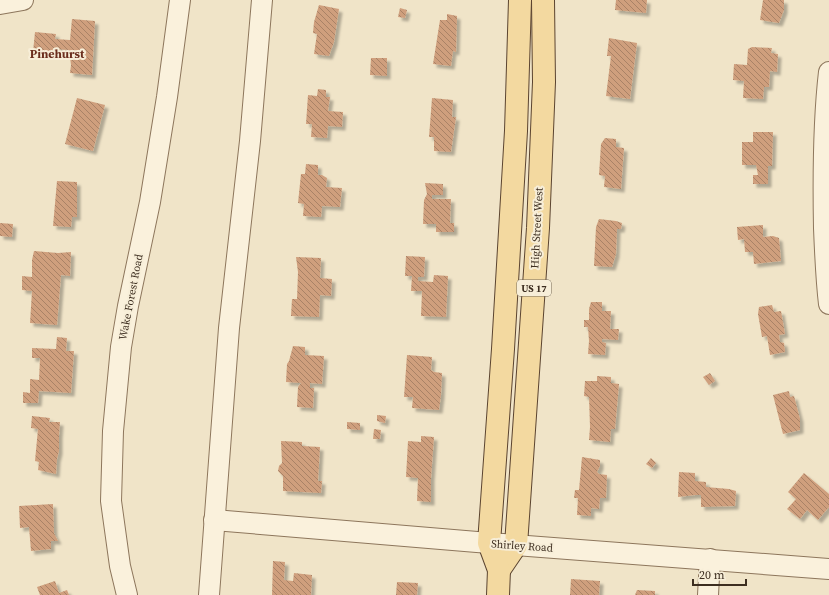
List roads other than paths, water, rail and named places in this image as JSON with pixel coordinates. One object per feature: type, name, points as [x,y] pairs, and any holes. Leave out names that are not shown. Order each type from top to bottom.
[{"type":"main road","name":"US 17","points":[[498,595],[499,570],[489,543],[503,349],[516,130],[520,0]]},
{"type":"main road","name":"High Street West","points":[[516,545],[538,228],[544,82],[542,0]]},
{"type":"main road","points":[[499,570],[516,545]]},
{"type":"street","points":[[0,4],[23,0]]},
{"type":"street","name":"Wake Forest Road","points":[[127,595],[120,566],[111,501],[113,431],[121,347],[152,187],[167,97],[180,0]]},
{"type":"street","points":[[209,595],[229,328],[250,141],[262,0]]},
{"type":"street","points":[[829,72],[825,119],[823,183],[825,257],[829,304]]},
{"type":"street","name":"Shirley Road","points":[[214,520],[829,569]]},
{"type":"street","points":[[708,595],[710,559]]},
{"type":"district","name":"Pinehurst","points":[[57,54]]}]
